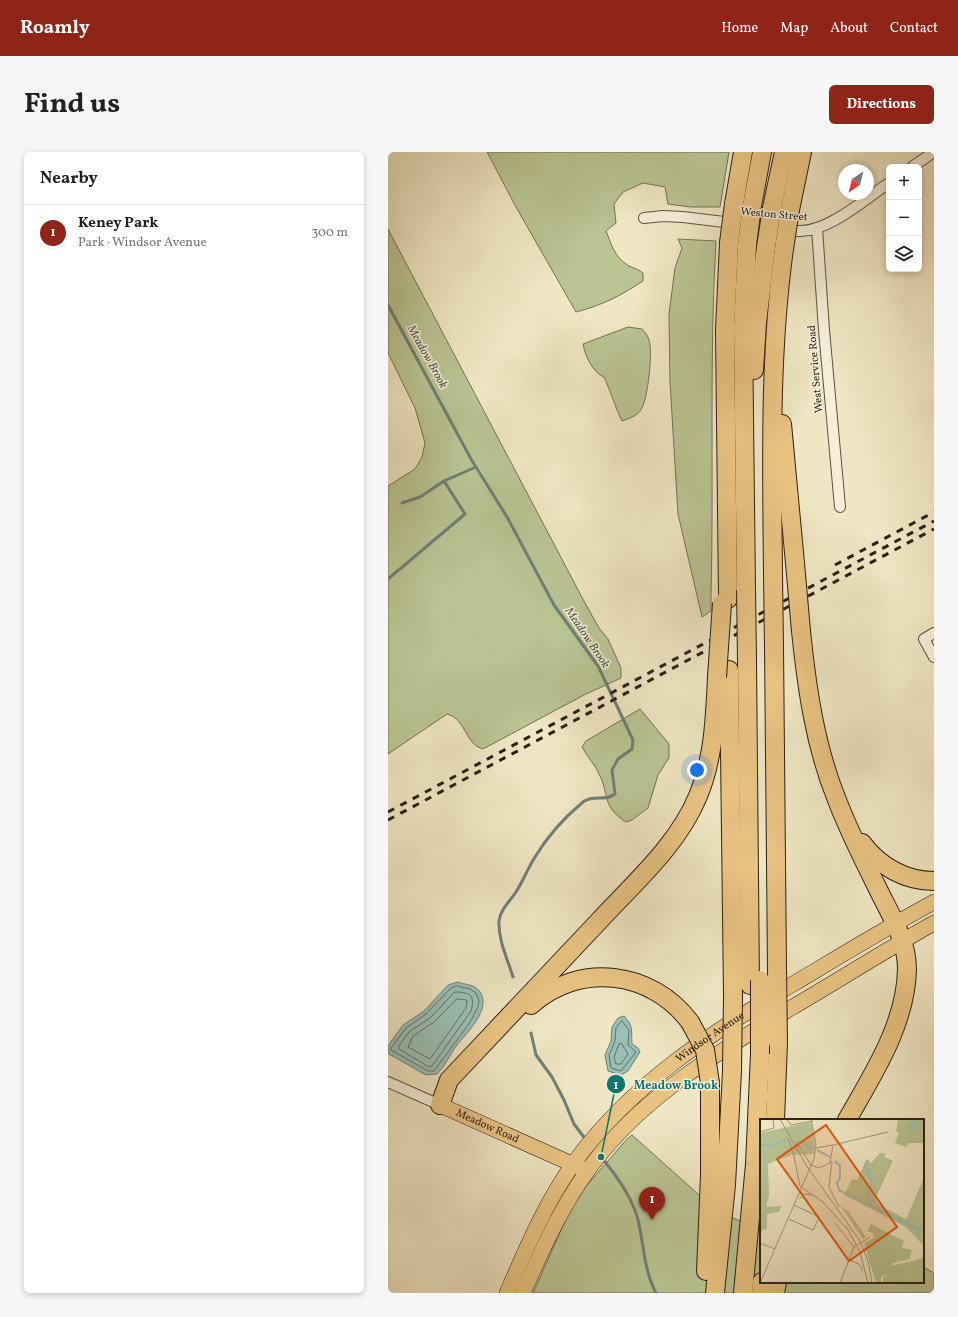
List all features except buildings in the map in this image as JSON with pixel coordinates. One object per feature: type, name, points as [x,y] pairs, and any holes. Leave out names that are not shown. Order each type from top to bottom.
[{"type":"highway","points":[[715,1293],[726,1185],[732,1071],[733,996],[723,673],[725,601],[728,571],[725,324],[729,243],[743,152]]},
{"type":"highway","points":[[743,1293],[756,1164],[751,587],[743,321],[747,245],[752,206],[762,152]]},
{"type":"highway","points":[[751,587],[754,366],[759,300],[772,208],[784,152]]},
{"type":"highway","points":[[775,1119],[778,1043],[772,376],[777,306],[784,249],[790,210],[802,152]]},
{"type":"highway","points":[[772,376],[782,425],[801,632],[808,689],[819,743],[827,772],[843,814],[903,941],[907,970],[904,998],[900,1013],[876,1068],[848,1119]]},
{"type":"highway","points":[[440,1105],[449,1080],[652,864],[683,825],[698,796],[709,761],[723,673]]},
{"type":"highway","points":[[843,814],[865,847],[883,864],[908,878],[934,881]]},
{"type":"highway","points":[[440,1105],[532,1005],[549,992],[572,981],[604,976],[635,982],[663,996],[677,1007],[690,1022],[705,1050],[710,1084],[709,1203],[705,1293]]},
{"type":"highway","points":[[733,1293],[755,1057]]},
{"type":"highway","points":[[761,1293],[762,1283]]},
{"type":"highway","points":[[775,1293],[777,1283]]},
{"type":"main road","name":"Windsor Avenue","points":[[522,1293],[525,1269],[546,1208],[573,1165],[589,1143],[633,1095],[692,1047],[895,923],[934,902]]},
{"type":"main road","name":"Windsor Avenue","points":[[507,1293],[525,1269],[595,1161],[638,1114],[678,1081],[750,1034],[934,923]]},
{"type":"main road","name":"Meadow Road","points":[[440,1105],[573,1165],[595,1161]]},
{"type":"street","points":[[916,164],[932,153]]},
{"type":"street","name":"Weston Street","points":[[644,218],[678,216],[798,231],[817,228],[832,221],[886,185]]},
{"type":"street","name":"West Service Road","points":[[817,228],[824,330],[840,507]]},
{"type":"street","points":[[934,633],[924,639],[934,657]]},
{"type":"street","name":"Meadow Road","points":[[388,1082],[440,1105]]},
{"type":"green space","points":[[487,152],[729,152],[720,207],[691,207],[668,204],[665,187],[643,183],[623,192],[614,204],[616,223],[606,231],[613,249],[622,261],[643,273],[643,281],[611,300],[576,312],[516,207]]},
{"type":"green space","points":[[388,229],[585,603],[599,628],[608,639],[621,668],[621,678],[584,695],[483,749],[477,747],[472,742],[462,726],[453,716],[447,714],[388,754],[388,486],[415,469],[422,457],[425,443],[415,408],[388,353]]},
{"type":"green space","points":[[678,239],[716,241],[712,374],[711,611],[702,617],[678,514],[670,382],[669,314],[675,268],[682,248]]},
{"type":"green space","points":[[628,327],[642,329],[647,336],[650,346],[650,364],[648,384],[642,408],[636,415],[622,421],[604,377],[596,372],[590,364],[583,344]]},
{"type":"green space","points":[[640,709],[669,744],[669,758],[658,775],[648,808],[632,820],[626,822],[613,811],[609,805],[597,770],[582,747],[586,741]]},
{"type":"green space","points":[[632,1135],[717,1211],[760,1230],[760,1283],[924,1283],[924,1268],[934,1273],[934,1293],[533,1293],[575,1199]]},
{"type":"water","points":[[458,982],[478,989],[483,999],[483,1006],[476,1021],[456,1046],[437,1074],[426,1075],[389,1054],[388,1046],[403,1025],[424,1011],[448,985]]},
{"type":"water","points":[[624,1016],[631,1026],[632,1044],[638,1048],[640,1052],[628,1071],[621,1075],[608,1071],[605,1055],[611,1041],[612,1027],[618,1018]]},
{"type":"waterway","name":"Meadow Brook","points":[[388,305],[471,459],[507,517],[554,605],[598,666],[633,740],[632,749],[618,759],[612,770],[615,794],[607,798],[591,798],[583,802],[563,821],[532,861],[516,892],[501,913],[499,921],[500,935],[513,977]]},
{"type":"waterway","points":[[388,579],[465,514],[444,481],[476,467]]},
{"type":"waterway","points":[[402,503],[420,497],[444,481]]},
{"type":"waterway","name":"Meadow Brook","points":[[531,1033],[536,1055],[552,1077],[574,1124],[586,1140]]},
{"type":"waterway","name":"Meadow Brook","points":[[602,1158],[631,1200],[637,1216],[649,1274],[656,1293]]},
{"type":"railway","points":[[835,565],[934,512]]},
{"type":"railway","points":[[388,812],[934,521]]},
{"type":"railway","points":[[388,820],[934,529]]},
{"type":"place","name":"Meadow Brook","points":[[601,1157]]},
{"type":"place","name":"Keney Park","points":[[652,1220]]}]
